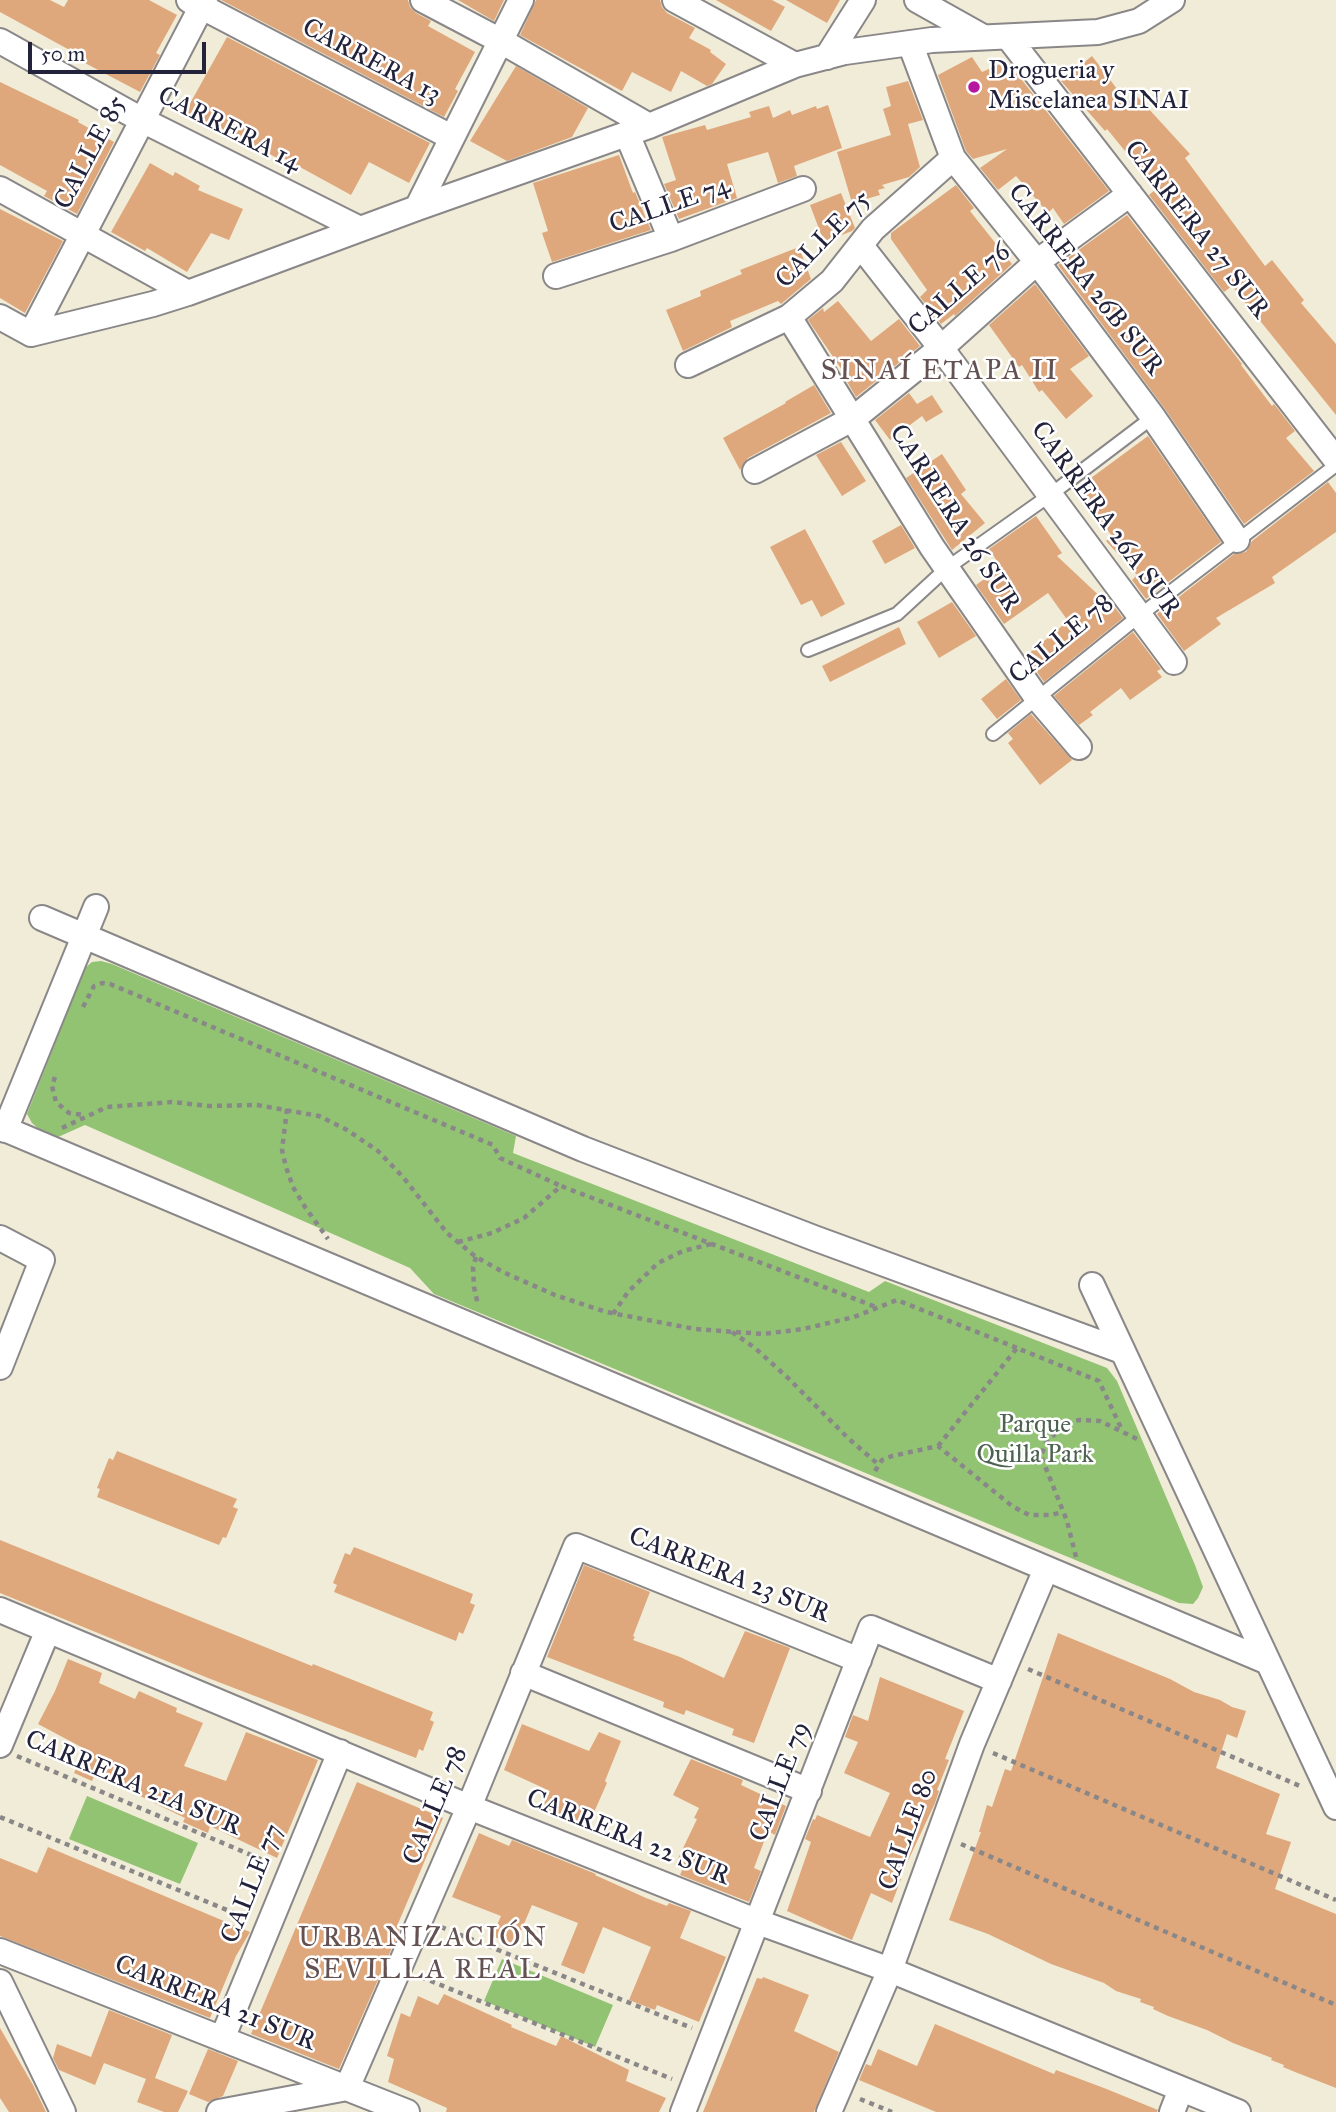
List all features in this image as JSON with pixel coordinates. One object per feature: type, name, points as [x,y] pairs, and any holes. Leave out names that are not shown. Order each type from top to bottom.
[{"type":"street","points":[[423,0],[501,41],[638,130],[671,239]]},
{"type":"street","points":[[417,208],[521,0]]},
{"type":"street","points":[[675,0],[795,65]]},
{"type":"street","points":[[827,57],[863,0]]},
{"type":"street","points":[[917,0],[983,37]]},
{"type":"street","points":[[0,317],[31,334],[188,293],[638,130],[795,65],[909,43],[1098,32],[1139,21],[1171,0]]},
{"type":"street","name":"CALLE 85","points":[[31,334],[142,120],[198,2]]},
{"type":"street","name":"CARRERA 13","points":[[198,2],[451,138]]},
{"type":"street","name":"CARRERA 27 SUR","points":[[1008,37],[1336,463]]},
{"type":"street","name":"CARRERA 14","points":[[0,41],[142,120],[360,229]]},
{"type":"street","name":"CARRERA 26B SUR","points":[[909,43],[953,158],[1037,262],[1153,417],[1237,540]]},
{"type":"street","name":"CALLE 75","points":[[688,365],[789,317],[832,281],[873,229],[953,158]]},
{"type":"street","points":[[0,189],[188,293]]},
{"type":"street","name":"CALLE 74","points":[[556,276],[671,239],[803,189]]},
{"type":"street","name":"CALLE 76","points":[[755,471],[854,418],[941,348],[1037,262],[1130,194]]},
{"type":"street","name":"CARRERA 26A SUR","points":[[861,246],[941,348],[1174,662]]},
{"type":"street","name":"CARRERA 26 SUR","points":[[789,317],[854,418],[890,484],[1037,698],[1079,747]]},
{"type":"street","points":[[96,907],[3,1128],[1268,1662]]},
{"type":"street","points":[[41,918],[583,1149],[814,1238],[1122,1351]]},
{"type":"street","points":[[0,1238],[42,1260],[0,1367]]},
{"type":"street","points":[[1092,1286],[1334,1804]]},
{"type":"street","name":"CARRERA 23 SUR","points":[[576,1546],[859,1660]]},
{"type":"street","name":"CALLE 78","points":[[347,2088],[469,1807],[576,1546]]},
{"type":"street","name":"CALLE 80","points":[[834,2101],[890,1970],[972,1744],[1046,1569]]},
{"type":"street","name":"CARRERA 22 SUR","points":[[0,1611],[469,1807],[758,1922],[890,1970],[1238,2112]]},
{"type":"street","name":"CALLE 79","points":[[682,2112],[871,1628],[1003,1671]]},
{"type":"street","points":[[6,1750],[48,1630]]},
{"type":"street","points":[[523,1673],[809,1791]]},
{"type":"street","name":"CALLE 77","points":[[222,2039],[340,1752]]},
{"type":"street","name":"CARRERA 21 SUR","points":[[0,1951],[407,2112]]},
{"type":"street","points":[[0,1982],[63,2112]]},
{"type":"street","points":[[219,2112],[347,2088]]},
{"type":"street","points":[[1172,2112],[1181,2089]]},
{"type":"lane","points":[[808,650],[897,614],[947,568],[1153,417]]},
{"type":"lane","name":"CALLE 78","points":[[993,734],[1336,463]]},
{"type":"path","points":[[79,1017],[94,986],[110,984],[493,1145],[500,1158],[561,1186],[878,1307]]},
{"type":"path","points":[[58,1066],[52,1086],[57,1102],[69,1113],[85,1116]]},
{"type":"path","points":[[35,1142],[107,1107],[172,1102],[209,1106],[257,1105],[319,1115],[377,1151],[403,1177],[447,1233],[476,1257],[555,1295],[612,1314],[695,1329],[764,1334],[803,1329],[854,1317],[897,1300],[1099,1381],[1122,1430]]},
{"type":"path","points":[[287,1109],[282,1150],[286,1167],[305,1208],[334,1248]]},
{"type":"path","points":[[457,1242],[492,1233],[524,1218],[561,1186]]},
{"type":"path","points":[[612,1314],[628,1292],[658,1263],[683,1251],[712,1244]]},
{"type":"path","points":[[476,1257],[473,1266],[474,1287],[485,1332]]},
{"type":"path","points":[[732,1332],[755,1348],[879,1465]]},
{"type":"path","points":[[862,1491],[882,1460],[892,1455],[938,1446],[1017,1348]]},
{"type":"path","points":[[1084,1585],[1063,1512],[1041,1457],[1046,1443],[1067,1422],[1100,1421],[1173,1458]]},
{"type":"path","points":[[938,1446],[1012,1506],[1029,1515],[1063,1512]]},
{"type":"path","points":[[1003,1671],[1334,1804]]},
{"type":"path","points":[[972,1744],[1336,1900]]},
{"type":"path","name":"CARRERA 21A SUR","points":[[6,1750],[289,1871]]},
{"type":"path","points":[[0,1818],[267,1927]]},
{"type":"path","points":[[939,1835],[1336,2005]]},
{"type":"path","points":[[421,1919],[713,2036]]},
{"type":"path","points":[[399,1968],[692,2087]]},
{"type":"path","points":[[834,2101],[892,2112]]},
{"type":"green space","name":"Parque Quilla Park","points":[[101,961],[516,1136],[513,1153],[869,1292],[885,1281],[1107,1368],[1117,1381],[1195,1565],[1203,1587],[1198,1598],[1193,1604],[1179,1603],[434,1294],[410,1268],[85,1125],[58,1137],[39,1129],[27,1114],[85,968],[92,962]]},
{"type":"green space","points":[[87,1796],[198,1843],[180,1884],[69,1839]]},
{"type":"green space","points":[[502,1959],[613,2005],[595,2047],[484,2001]]},
{"type":"building","points":[[0,0],[50,0],[64,7],[68,0],[149,0],[177,15],[156,53],[160,55],[140,92],[83,62],[86,59],[0,12]]},
{"type":"building","points":[[221,0],[408,0],[416,13],[431,21],[428,26],[475,52],[455,89],[458,91],[444,117]]},
{"type":"building","points":[[458,0],[504,0],[494,21]]},
{"type":"building","points":[[536,0],[660,0],[667,13],[695,28],[689,38],[711,50],[710,52],[726,64],[712,84],[707,86],[681,71],[671,92],[632,72],[622,91],[520,35]]},
{"type":"building","points":[[716,0],[772,0],[785,7],[771,31]]},
{"type":"building","points":[[786,0],[840,0],[827,23]]},
{"type":"building","points":[[227,37],[430,143],[409,183],[369,162],[351,195],[278,155],[277,158],[211,123],[208,129],[183,116]]},
{"type":"building","points":[[1092,56],[1127,102],[1136,95],[1190,154],[1185,158],[1265,266],[1272,260],[1304,300],[1301,303],[1336,344],[1336,415],[1232,286],[1224,292],[1149,195],[1156,189],[1107,129],[1105,131],[1061,81]]},
{"type":"building","points":[[972,57],[982,72],[1007,61],[1109,191],[1064,224],[1053,208],[1048,213],[1016,176],[998,190],[980,168],[1007,149],[973,159],[966,151],[938,75]]},
{"type":"building","points":[[516,66],[588,108],[572,137],[507,161],[470,141]]},
{"type":"building","points":[[908,81],[923,120],[908,124],[920,167],[909,177],[882,185],[885,188],[878,190],[880,195],[852,203],[837,152],[891,135],[883,109],[891,106],[886,87]]},
{"type":"building","points":[[0,82],[79,120],[78,122],[114,142],[77,214],[44,196],[47,191],[0,165]]},
{"type":"building","points":[[828,105],[842,148],[794,166],[797,176],[778,183],[768,152],[727,164],[737,198],[679,219],[664,184],[676,180],[662,137],[705,125],[707,130],[751,117],[749,112],[769,106],[773,118],[790,110],[792,115],[816,106],[817,109]]},
{"type":"building","points":[[619,155],[651,230],[552,262],[542,233],[548,231],[533,183]]},
{"type":"building","points":[[150,163],[173,176],[175,172],[200,186],[198,190],[243,209],[229,240],[211,233],[187,272],[147,248],[145,251],[111,232]]},
{"type":"building","points":[[956,185],[974,208],[970,211],[1012,264],[955,316],[954,314],[941,324],[920,297],[927,290],[891,239],[891,233]]},
{"type":"building","points":[[841,193],[855,228],[824,242],[810,205]]},
{"type":"building","points":[[0,209],[63,241],[25,313],[0,298]]},
{"type":"building","points":[[1127,215],[1272,406],[1274,404],[1295,431],[1286,438],[1314,471],[1244,524],[1165,409],[1058,265]]},
{"type":"building","points":[[799,247],[811,279],[781,304],[778,301],[730,321],[732,327],[683,351],[666,310],[701,296],[700,291],[742,274],[740,270]]},
{"type":"building","points":[[1035,284],[1089,356],[1070,369],[1093,396],[1066,419],[1042,390],[1039,392],[1022,365],[1019,367],[989,325]]},
{"type":"building","points":[[838,301],[871,341],[899,319],[920,346],[856,397],[844,373],[808,320],[823,308],[824,312]]},
{"type":"building","points":[[814,385],[831,413],[748,458],[740,470],[723,438]]},
{"type":"building","points":[[909,393],[917,404],[932,395],[943,412],[926,422],[922,416],[890,440],[875,420]]},
{"type":"building","points":[[1148,436],[1221,542],[1146,599],[1132,580],[1137,575],[1106,541],[1112,536],[1076,489]]},
{"type":"building","points":[[841,442],[866,481],[842,496],[816,455]]},
{"type":"building","points":[[942,454],[966,490],[961,494],[985,523],[952,550],[906,478]]},
{"type":"building","points":[[1328,482],[1336,493],[1336,532],[1272,577],[1275,583],[1216,618],[1221,624],[1184,651],[1157,614],[1234,554],[1246,552],[1252,541]]},
{"type":"building","points":[[1036,516],[1062,553],[1057,556],[1107,603],[1110,601],[1123,618],[1044,682],[1026,656],[1068,621],[1048,593],[1004,624],[976,585],[1001,567],[989,549]]},
{"type":"building","points":[[901,525],[915,548],[885,564],[872,541]]},
{"type":"building","points":[[805,529],[845,604],[821,617],[812,600],[801,605],[770,547]]},
{"type":"building","points":[[952,602],[976,636],[939,658],[917,622]]},
{"type":"building","points":[[899,627],[906,644],[830,682],[822,666]]},
{"type":"building","points":[[1133,632],[1161,669],[1157,671],[1162,677],[1130,700],[1121,688],[1090,712],[1093,715],[1079,725],[1054,696]]},
{"type":"building","points":[[1006,679],[1021,700],[997,719],[981,699]]},
{"type":"building","points":[[1031,714],[1072,760],[1040,785],[1008,743],[1013,739],[1008,733]]},
{"type":"building","points":[[117,1451],[237,1499],[233,1507],[238,1509],[226,1538],[223,1537],[219,1545],[97,1497],[100,1489],[97,1488],[109,1458],[113,1460]]},
{"type":"building","points":[[0,1540],[433,1712],[430,1720],[434,1722],[423,1751],[419,1749],[416,1758],[208,1678],[0,1593]]},
{"type":"building","points":[[354,1547],[473,1594],[470,1603],[475,1605],[463,1634],[459,1632],[456,1641],[334,1592],[337,1585],[333,1583],[345,1553],[350,1555]]},
{"type":"building","points":[[584,1565],[650,1592],[633,1640],[680,1657],[724,1678],[745,1631],[790,1648],[754,1743],[732,1735],[734,1729],[686,1710],[684,1715],[663,1707],[664,1702],[547,1657]]},
{"type":"building","points":[[1058,1633],[1170,1679],[1194,1692],[1246,1711],[1237,1738],[1227,1734],[1216,1768],[1280,1794],[1266,1834],[1291,1842],[1275,1889],[1336,1914],[1336,2088],[1283,2067],[1284,2065],[1271,2060],[1272,2058],[1207,2030],[1168,2016],[1140,2002],[1141,1999],[1116,1991],[1104,1983],[1051,1964],[988,1934],[949,1920],[981,1832],[987,1805],[992,1807],[1005,1769],[1011,1771]]},
{"type":"building","points":[[68,1659],[102,1673],[99,1683],[135,1699],[139,1691],[177,1708],[176,1712],[203,1723],[184,1766],[226,1781],[246,1732],[318,1760],[277,1858],[210,1826],[208,1833],[183,1822],[185,1818],[95,1774],[92,1781],[74,1773],[85,1749],[38,1724]]},
{"type":"building","points":[[880,1677],[964,1711],[945,1759],[949,1760],[937,1790],[939,1791],[935,1803],[900,1878],[892,1903],[871,1893],[852,1940],[787,1911],[811,1842],[805,1839],[813,1819],[815,1820],[817,1815],[870,1837],[890,1793],[844,1773],[858,1742],[845,1737],[853,1715],[868,1721]]},
{"type":"building","points":[[522,1724],[589,1751],[599,1732],[621,1741],[605,1781],[607,1783],[587,1828],[542,1808],[550,1791],[504,1770]]},
{"type":"building","points":[[691,1759],[743,1780],[741,1785],[786,1806],[775,1835],[768,1831],[754,1868],[761,1871],[749,1902],[680,1875],[683,1868],[675,1865],[697,1819],[694,1818],[699,1808],[673,1795]]},
{"type":"building","points":[[357,1782],[443,1818],[397,1926],[401,1927],[339,2069],[251,2034]]},
{"type":"building","points":[[479,1833],[509,1846],[512,1840],[596,1874],[646,1898],[691,1911],[680,1938],[726,1957],[699,2022],[657,2005],[655,2010],[629,2000],[651,1947],[603,1927],[584,1974],[561,1965],[578,1923],[532,1905],[515,1945],[492,1936],[501,1916],[452,1897]]},
{"type":"building","points":[[48,1847],[250,1932],[236,1956],[210,2018],[0,1936],[0,1858],[37,1873]]},
{"type":"building","points":[[763,1977],[809,1995],[794,2031],[839,2052],[814,2112],[703,2112],[757,1978]]},
{"type":"building","points":[[444,1994],[556,2046],[561,2036],[629,2070],[626,2081],[666,2098],[659,2112],[446,2112],[447,2108],[388,2082],[394,2059],[387,2056],[401,2013],[410,2017],[418,1996],[438,2005]]},
{"type":"building","points":[[109,2010],[172,2035],[155,2078],[188,2091],[178,2112],[164,2112],[137,2102],[146,2079],[104,2063],[95,2085],[59,2070],[53,2058],[57,2044],[91,2057]]},
{"type":"building","points":[[935,2024],[1054,2074],[1056,2070],[1158,2110],[936,2112],[859,2080],[866,2064],[871,2066],[878,2049],[917,2066]]},
{"type":"building","points":[[0,2028],[46,2112],[9,2112],[0,2098]]},
{"type":"building","points":[[208,2049],[238,2061],[223,2096],[208,2102],[189,2094]]},
{"type":"place","name":"Drogueria y Miscelanea SINAI","points":[[974,87]]},
{"type":"district","name":"SINAÍ ETAPA II","points":[[940,372]]},
{"type":"district","name":"URBANIZACIÓN SEVILLA REAL","points":[[423,1955]]}]
